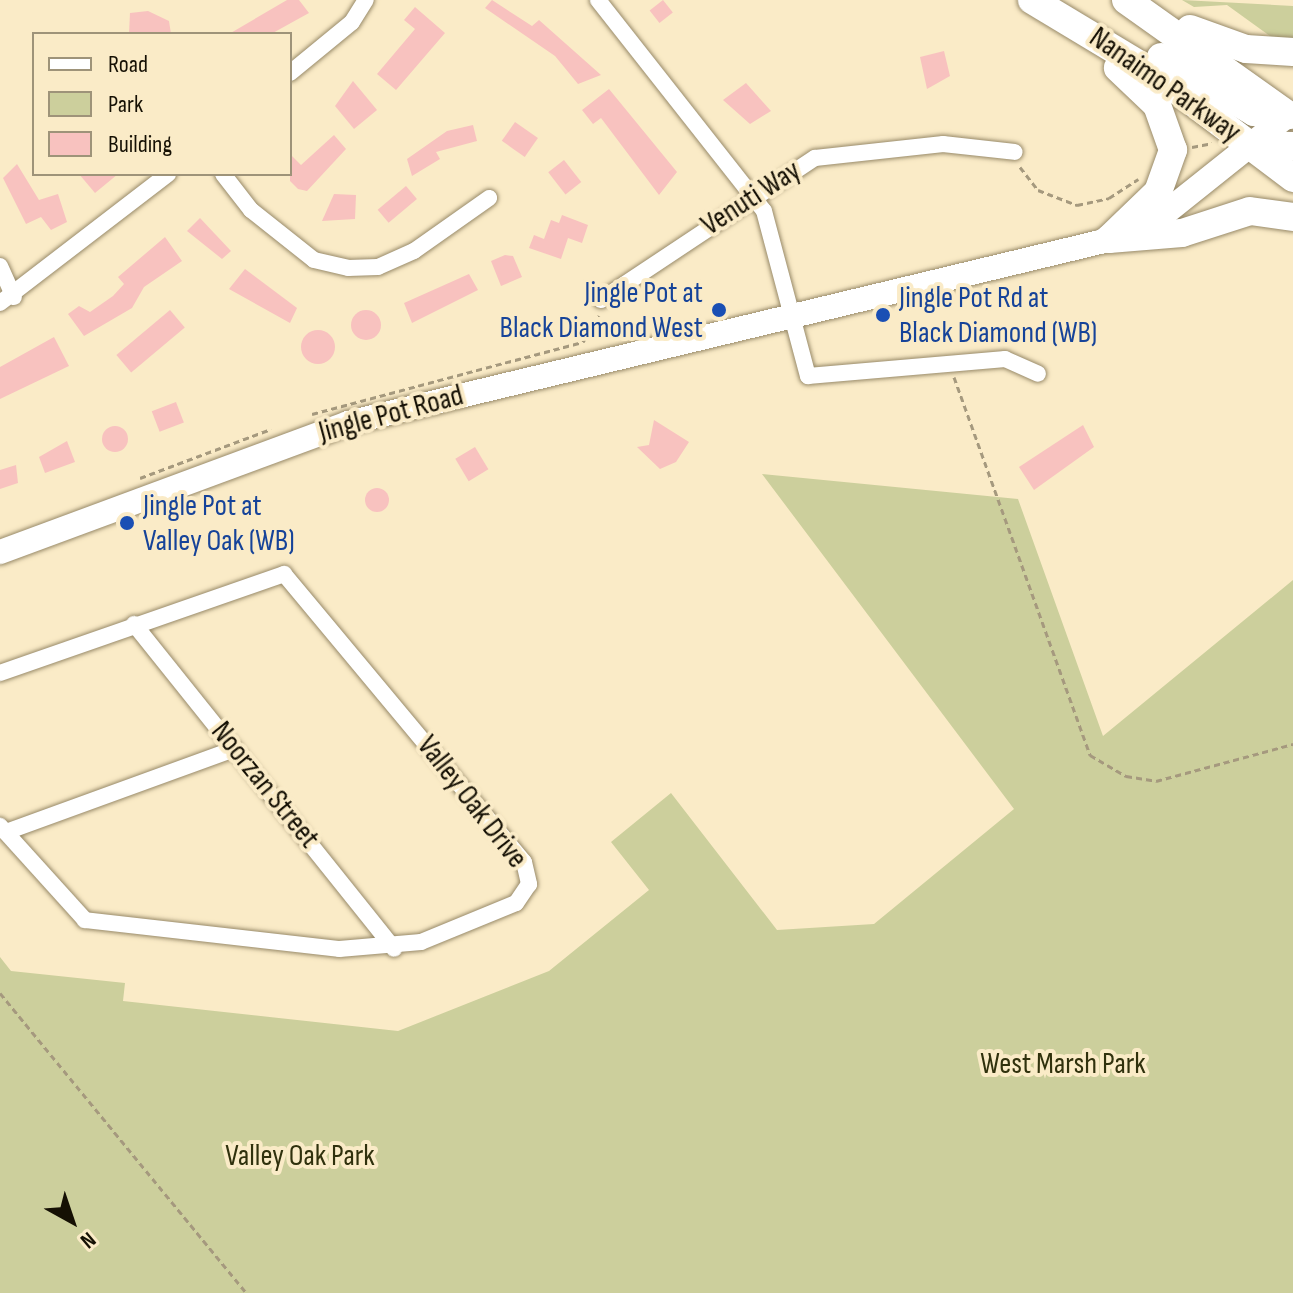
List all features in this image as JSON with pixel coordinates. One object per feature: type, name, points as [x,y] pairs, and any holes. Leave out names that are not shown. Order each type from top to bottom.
[{"type":"highway","name":"Nanaimo Parkway","points":[[1032,0],[1058,14],[1252,145],[1293,178]]},
{"type":"highway","name":"Nanaimo Parkway","points":[[1126,0],[1290,117]]},
{"type":"highway","points":[[1058,14],[1109,27],[1254,112],[1290,117]]},
{"type":"highway","points":[[1058,14],[1148,93],[1171,136],[1158,192],[1109,239]]},
{"type":"highway","points":[[1158,20],[1246,49],[1293,52]]},
{"type":"highway","points":[[1252,145],[1293,146]]},
{"type":"highway","points":[[1109,239],[1182,233],[1250,211],[1293,217]]},
{"type":"main road","name":"Jingle Pot Road","points":[[0,552],[348,423],[1109,239],[1164,214],[1290,117]]},
{"type":"street","points":[[292,71],[352,22],[366,0]]},
{"type":"street","points":[[598,0],[753,194],[771,229],[808,376],[1005,359],[1038,374]]},
{"type":"street","name":"Venuti Way","points":[[601,300],[790,169],[848,149],[943,144],[1015,152]]},
{"type":"street","points":[[0,266],[7,300],[165,176]]},
{"type":"street","points":[[225,176],[251,210],[314,260],[348,268],[378,267],[414,251],[489,198]]},
{"type":"street","name":"Valley Oak Drive","points":[[0,673],[273,573],[290,577],[524,862],[529,884],[516,903],[394,949],[85,920],[3,829]]},
{"type":"street","name":"Noorzan Street","points":[[134,624],[394,949]]},
{"type":"street","points":[[3,829],[234,749]]},
{"type":"path","points":[[1204,135],[1185,148],[1215,142]]},
{"type":"path","points":[[1015,152],[1029,183],[1077,205],[1109,198],[1148,168]]},
{"type":"path","points":[[951,366],[1090,755],[1126,776],[1156,781],[1293,744]]},
{"type":"path","points":[[0,993],[246,1293]]},
{"type":"green space","points":[[1182,0],[1293,6],[1293,40],[1277,41],[1227,5],[1194,7]]},
{"type":"green space","name":"West Marsh Park","points":[[762,474],[1018,499],[1103,736],[1293,580],[1293,1293],[0,1293],[0,957],[11,971],[125,983],[123,1001],[398,1031],[549,971],[649,890],[611,842],[671,793],[777,930],[874,924],[1014,809]]},
{"type":"building","points":[[287,0],[299,0],[309,13],[275,32],[232,32]]},
{"type":"building","points":[[492,0],[532,26],[539,20],[601,75],[578,84],[555,56],[485,8]]},
{"type":"building","points":[[663,0],[673,13],[659,23],[650,10]]},
{"type":"building","points":[[415,7],[445,33],[396,90],[377,74],[415,29],[404,20]]},
{"type":"building","points":[[148,11],[169,21],[171,32],[129,32],[130,13]]},
{"type":"building","points":[[944,51],[950,76],[927,89],[920,57]]},
{"type":"building","points":[[353,81],[377,110],[354,129],[335,106]]},
{"type":"building","points":[[746,83],[771,111],[750,124],[723,100]]},
{"type":"building","points":[[609,89],[677,172],[659,195],[601,118],[593,124],[582,110]]},
{"type":"building","points":[[515,122],[538,138],[525,157],[502,141]]},
{"type":"building","points":[[473,125],[477,141],[436,152],[440,159],[412,176],[407,159],[447,131]]},
{"type":"building","points":[[334,135],[346,149],[307,191],[298,189],[290,181],[292,156],[301,165]]},
{"type":"building","points":[[564,160],[581,182],[565,194],[548,172]]},
{"type":"building","points":[[17,164],[39,200],[58,194],[67,222],[51,230],[41,217],[26,224],[3,178]]},
{"type":"building","points":[[81,176],[116,176],[95,193]]},
{"type":"building","points":[[406,186],[417,199],[389,223],[378,210]]},
{"type":"building","points":[[334,194],[356,195],[355,219],[322,221]]},
{"type":"building","points":[[562,215],[588,225],[582,243],[568,238],[561,259],[529,248],[534,235],[544,239],[551,220],[559,223]]},
{"type":"building","points":[[200,218],[231,251],[222,259],[187,231]]},
{"type":"building","points":[[165,237],[182,261],[144,287],[132,308],[84,336],[68,314],[79,306],[90,312],[113,296],[124,284],[118,277]]},
{"type":"building","points":[[505,255],[513,256],[522,277],[501,286],[491,261]]},
{"type":"building","points":[[245,269],[297,308],[290,323],[229,289]]},
{"type":"building","points":[[469,274],[478,290],[412,323],[404,303]]},
{"type":"building","points":[[170,310],[185,328],[131,373],[116,355]]},
{"type":"building","points":[[366,310],[376,315],[381,325],[376,335],[366,340],[356,335],[351,325],[356,315]]},
{"type":"building","points":[[318,330],[330,335],[335,347],[330,359],[318,364],[306,359],[301,347],[306,335]]},
{"type":"building","points":[[54,337],[69,366],[0,399],[0,367]]},
{"type":"building","points":[[176,402],[184,423],[160,432],[152,411]]},
{"type":"building","points":[[654,420],[689,442],[676,462],[660,469],[637,447],[649,445]]},
{"type":"building","points":[[1083,425],[1094,447],[1034,490],[1019,467]]},
{"type":"building","points":[[115,426],[124,430],[128,439],[124,448],[115,452],[106,448],[102,439],[106,430]]},
{"type":"building","points":[[67,441],[75,462],[45,473],[39,457]]},
{"type":"building","points":[[475,447],[488,469],[469,481],[455,459]]},
{"type":"building","points":[[16,465],[18,483],[0,489],[0,470]]},
{"type":"building","points":[[377,488],[388,495],[389,500],[382,511],[377,512],[366,505],[365,500],[372,489]]},
{"type":"place","name":"Jingle Pot at Black Diamond West","points":[[719,310]]},
{"type":"place","name":"Jingle Pot Rd at Black Diamond (WB)","points":[[883,315]]},
{"type":"place","name":"Jingle Pot at Valley Oak (WB)","points":[[127,523]]},
{"type":"park label","name":"Valley Oak Park","points":[[300,1156]]}]
